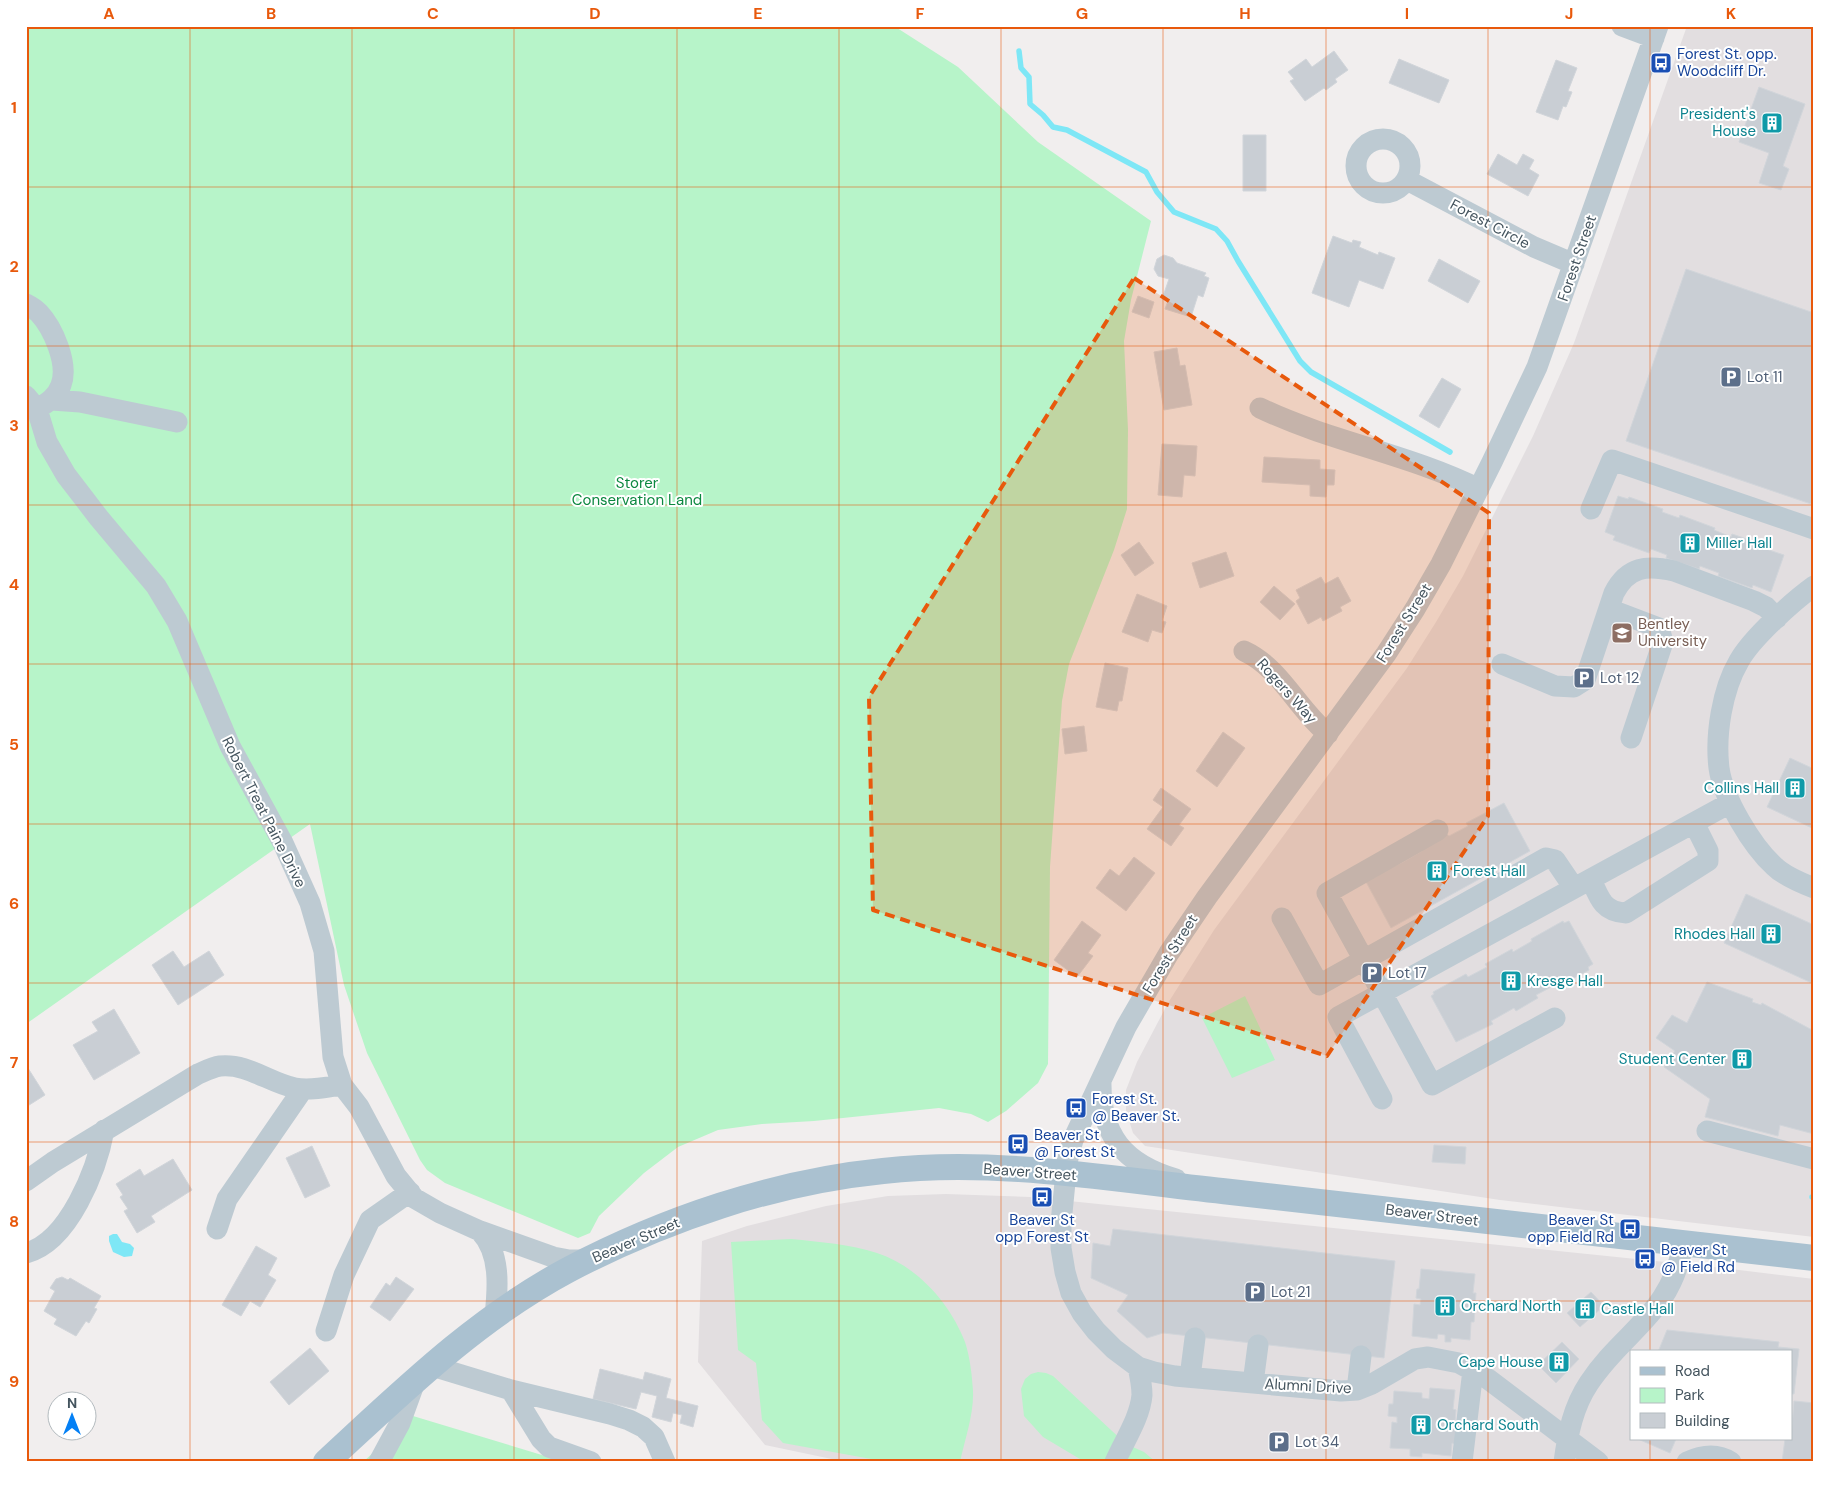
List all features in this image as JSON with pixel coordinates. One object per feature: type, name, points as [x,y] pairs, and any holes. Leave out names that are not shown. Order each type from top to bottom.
[{"type":"main road","name":"Beaver Street","points":[[326,1462],[424,1372],[495,1316],[549,1281],[588,1260],[652,1231],[713,1209],[786,1188],[846,1176],[902,1169],[946,1167],[1066,1174],[1814,1258]]},
{"type":"street","points":[[1622,26],[1656,32]]},
{"type":"street","name":"Forest Street","points":[[1138,1367],[1114,1349],[1096,1331],[1082,1313],[1071,1293],[1061,1248],[1061,1223],[1066,1174],[1073,1140],[1101,1078],[1146,990],[1185,929],[1386,654],[1441,564],[1537,367],[1656,32]]},
{"type":"street","name":"Forest Circle","points":[[1407,180],[1534,247],[1574,264]]},
{"type":"street","points":[[26,304],[38,312],[50,328],[58,346],[63,366],[62,385],[38,402]]},
{"type":"street","points":[[38,402],[80,402],[177,422]]},
{"type":"street","name":"Robert Treat Paine Drive","points":[[38,402],[47,442],[66,475],[156,586],[177,621],[230,746],[287,852],[310,903],[324,951],[333,1057],[342,1085],[359,1107],[396,1176],[414,1198],[440,1213],[480,1231],[553,1257],[569,1260],[588,1260]]},
{"type":"street","points":[[1260,408],[1314,430],[1442,471],[1479,489]]},
{"type":"street","points":[[1591,509],[1612,460],[1814,529]]},
{"type":"street","points":[[1502,664],[1555,686],[1574,686],[1585,680],[1621,580],[1631,572],[1639,570],[1660,568],[1674,571],[1766,606],[1777,618]]},
{"type":"street","points":[[1814,586],[1759,635],[1738,661],[1725,694],[1718,731],[1719,769],[1730,803],[1746,832],[1774,867],[1799,882],[1814,888]]},
{"type":"street","points":[[1609,609],[1659,628],[1663,642],[1631,738]]},
{"type":"street","name":"Rogers Way","points":[[1244,651],[1258,658],[1271,669],[1313,722],[1328,734]]},
{"type":"street","points":[[1382,1099],[1338,1017],[1730,803]]},
{"type":"street","points":[[1282,918],[1319,985],[1546,858],[1555,860],[1614,912],[1626,913],[1708,861],[1708,851],[1694,823]]},
{"type":"street","points":[[1438,830],[1327,893],[1432,1085],[1555,1018]]},
{"type":"street","points":[[26,1181],[104,1130],[198,1074],[219,1066],[231,1066],[246,1070],[295,1088],[314,1089],[342,1085]]},
{"type":"street","points":[[1101,1078],[1104,1118],[1116,1143],[1128,1155],[1145,1167],[1159,1173],[1190,1183],[1230,1192]]},
{"type":"street","points":[[217,1230],[227,1200],[303,1088]]},
{"type":"street","points":[[26,1253],[52,1240],[68,1220],[91,1176],[100,1150],[104,1130]]},
{"type":"street","points":[[1707,1130],[1814,1159]]},
{"type":"street","points":[[326,1331],[344,1275],[358,1241],[370,1220],[410,1192]]},
{"type":"street","points":[[480,1231],[490,1243],[495,1259],[497,1294],[495,1316]]},
{"type":"street","points":[[1564,1462],[1572,1418],[1579,1399],[1589,1382],[1603,1365],[1666,1294],[1678,1268],[1683,1243]]},
{"type":"street","points":[[1190,1377],[1195,1338]]},
{"type":"street","points":[[1253,1383],[1258,1345]]},
{"type":"street","points":[[1357,1390],[1361,1356]]},
{"type":"street","name":"Alumni Drive","points":[[1138,1367],[1154,1372],[1190,1377],[1341,1391],[1357,1390],[1372,1384],[1415,1359],[1428,1357],[1459,1362],[1541,1418],[1598,1462]]},
{"type":"street","points":[[1115,1462],[1137,1414],[1142,1396],[1138,1367]]},
{"type":"street","points":[[1462,1462],[1473,1370]]},
{"type":"street","points":[[379,1462],[424,1372],[511,1390],[629,1420],[643,1427],[654,1438],[665,1462]]},
{"type":"street","points":[[511,1390],[541,1439],[549,1447],[591,1462]]},
{"type":"street","points":[[1687,1462],[1699,1457],[1713,1456],[1731,1462]]},
{"type":"highlighted area","points":[[1134,278],[1489,513],[1488,816],[1327,1056],[873,910],[869,697]]},
{"type":"shaded area","name":"Bentley University","points":[[1687,26],[1814,26],[1814,1237],[1500,1200],[1145,1146],[1133,1133],[1126,1111],[1126,1090],[1137,1062],[1168,1003],[1214,930],[1407,668],[1463,576],[1533,436],[1574,343]]},
{"type":"shaded area","points":[[946,1194],[1030,1197],[1714,1267],[1814,1279],[1814,1462],[846,1462],[765,1445],[698,1362],[702,1241],[747,1226],[826,1206],[888,1196]]},
{"type":"green space","name":"Storer Conservation Land","points":[[26,26],[894,26],[958,67],[1038,142],[1151,221],[1131,300],[1124,341],[1128,430],[1127,509],[1114,550],[1069,664],[1062,701],[1050,867],[1048,1064],[1038,1083],[1006,1111],[988,1122],[971,1114],[939,1108],[814,1121],[762,1124],[718,1130],[678,1147],[644,1173],[599,1216],[590,1233],[578,1238],[445,1183],[427,1170],[420,1160],[367,1053],[344,985],[310,824],[26,1024]]},
{"type":"green space","points":[[1245,996],[1275,1060],[1232,1078],[1202,1018]]},
{"type":"green space","points":[[791,1239],[856,1247],[892,1259],[918,1277],[951,1313],[965,1342],[973,1391],[969,1426],[960,1462],[888,1462],[783,1443],[762,1420],[756,1363],[738,1350],[731,1242]]},
{"type":"green space","points":[[1038,1372],[1053,1376],[1126,1444],[1144,1452],[1156,1462],[1085,1462],[1043,1437],[1024,1416],[1021,1389],[1025,1379],[1031,1374]]},
{"type":"green space","points":[[413,1416],[565,1462],[363,1462]]},
{"type":"water","points":[[117,1234],[122,1242],[130,1244],[134,1248],[132,1256],[124,1257],[113,1252],[109,1236]]},
{"type":"building","points":[[1334,51],[1348,70],[1335,79],[1337,82],[1326,90],[1324,88],[1305,101],[1290,81],[1294,79],[1288,72],[1306,59],[1312,67]]},
{"type":"building","points":[[1399,59],[1449,80],[1439,103],[1389,83]]},
{"type":"building","points":[[1556,60],[1577,68],[1568,91],[1572,92],[1566,107],[1563,106],[1558,120],[1536,112]]},
{"type":"building","name":"President's House","points":[[1759,87],[1805,104],[1783,166],[1789,169],[1781,190],[1759,183],[1769,153],[1739,142]]},
{"type":"building","points":[[1243,135],[1266,135],[1266,191],[1243,191]]},
{"type":"building","points":[[1498,154],[1517,165],[1523,154],[1534,160],[1529,169],[1539,175],[1528,196],[1487,174]]},
{"type":"building","points":[[1333,236],[1352,243],[1353,240],[1361,242],[1359,247],[1378,255],[1379,252],[1395,258],[1383,289],[1359,280],[1349,307],[1312,293]]},
{"type":"building","points":[[1164,255],[1173,258],[1177,263],[1206,273],[1204,276],[1209,278],[1203,297],[1198,295],[1191,317],[1165,309],[1169,298],[1163,296],[1169,279],[1158,276],[1154,269],[1157,259]]},
{"type":"building","points":[[1439,259],[1480,281],[1468,303],[1428,281]]},
{"type":"building","name":"Lot 11","points":[[1686,269],[1814,313],[1814,505],[1626,441]]},
{"type":"building","points":[[1138,296],[1154,302],[1149,318],[1132,312]]},
{"type":"building","points":[[1177,348],[1180,366],[1185,365],[1192,405],[1164,410],[1154,352]]},
{"type":"building","points":[[1442,378],[1461,389],[1439,428],[1419,416]]},
{"type":"building","points":[[1162,444],[1197,446],[1195,476],[1184,475],[1182,497],[1158,495]]},
{"type":"building","points":[[1264,457],[1320,460],[1320,469],[1335,470],[1334,485],[1327,485],[1326,497],[1310,496],[1310,485],[1262,482]]},
{"type":"building","name":"Miller Hall","points":[[1618,496],[1628,499],[1629,497],[1663,509],[1662,512],[1679,518],[1680,515],[1715,528],[1714,530],[1731,537],[1732,534],[1767,546],[1766,549],[1784,555],[1771,592],[1753,585],[1752,588],[1718,576],[1719,573],[1700,566],[1699,569],[1666,558],[1667,555],[1651,549],[1649,553],[1613,540],[1615,536],[1605,532]]},
{"type":"building","points":[[1139,542],[1154,563],[1135,576],[1121,555]]},
{"type":"building","points":[[1226,552],[1234,576],[1200,588],[1192,563]]},
{"type":"building","points":[[1321,577],[1325,584],[1338,577],[1351,601],[1340,607],[1342,611],[1323,621],[1321,617],[1308,624],[1296,601],[1300,598],[1296,590]]},
{"type":"building","points":[[1274,586],[1295,604],[1280,620],[1260,602]]},
{"type":"building","points":[[1137,594],[1167,606],[1162,621],[1166,622],[1162,633],[1152,630],[1148,642],[1122,632]]},
{"type":"building","points":[[1105,663],[1128,668],[1122,701],[1119,701],[1117,711],[1096,707]]},
{"type":"building","points":[[1084,726],[1087,751],[1065,754],[1062,729]]},
{"type":"building","points":[[1223,732],[1245,748],[1217,787],[1196,771]]},
{"type":"building","name":"Collins Hall","points":[[1790,758],[1814,769],[1814,829],[1767,807]]},
{"type":"building","points":[[1161,788],[1191,809],[1179,825],[1184,828],[1171,846],[1147,829],[1163,807],[1153,800]]},
{"type":"building","name":"Forest Hall","points":[[1504,803],[1530,851],[1391,928],[1365,880],[1403,862],[1422,851],[1421,848],[1447,834],[1449,836],[1468,826],[1466,823]]},
{"type":"building","points":[[1134,857],[1155,873],[1126,911],[1096,888],[1110,869],[1119,876]]},
{"type":"building","name":"Rhodes Hall","points":[[1746,894],[1814,925],[1814,984],[1724,943]]},
{"type":"building","points":[[1082,921],[1101,935],[1088,953],[1093,956],[1077,977],[1054,960]]},
{"type":"building","name":"Kresge Hall","points":[[1563,921],[1564,923],[1569,921],[1593,964],[1588,967],[1589,970],[1556,988],[1555,985],[1536,995],[1538,998],[1516,1011],[1514,1008],[1491,1021],[1493,1024],[1456,1042],[1431,996],[1434,994],[1433,992],[1466,974],[1468,977],[1487,967],[1485,964],[1512,949],[1513,952],[1532,941],[1531,939]]},
{"type":"building","points":[[173,951],[184,967],[209,951],[224,975],[178,1005],[152,965]]},
{"type":"building","name":"Student Center","points":[[1707,982],[1753,999],[1752,1002],[1761,1005],[1762,1003],[1814,1031],[1814,1134],[1780,1125],[1778,1136],[1705,1117],[1710,1099],[1664,1067],[1675,1051],[1656,1038],[1672,1015],[1687,1023]]},
{"type":"building","points":[[114,1009],[140,1053],[94,1080],[73,1045],[98,1031],[92,1022]]},
{"type":"building","points":[[26,1065],[45,1095],[26,1107]]},
{"type":"building","points":[[1434,1145],[1466,1147],[1465,1164],[1432,1162]]},
{"type":"building","points":[[312,1146],[330,1186],[305,1198],[286,1158]]},
{"type":"building","points":[[173,1159],[192,1190],[151,1216],[155,1222],[137,1233],[124,1211],[128,1209],[120,1197],[123,1195],[116,1184],[140,1169],[144,1176]]},
{"type":"building","name":"Lot 21","points":[[1113,1229],[1395,1261],[1384,1358],[1163,1333],[1147,1338],[1117,1311],[1128,1295],[1091,1278],[1093,1243],[1110,1246]]},
{"type":"building","points":[[256,1246],[277,1258],[268,1275],[276,1280],[260,1307],[250,1301],[241,1316],[222,1305]]},
{"type":"building","name":"Orchard North","points":[[1421,1269],[1475,1274],[1473,1293],[1476,1293],[1475,1306],[1470,1306],[1470,1309],[1475,1309],[1474,1322],[1471,1322],[1470,1340],[1451,1338],[1451,1342],[1445,1342],[1445,1335],[1438,1334],[1437,1339],[1412,1336],[1414,1304],[1420,1305],[1421,1299],[1416,1298]]},
{"type":"building","points":[[62,1277],[68,1280],[70,1278],[101,1296],[94,1308],[97,1309],[89,1323],[86,1321],[76,1336],[54,1324],[57,1319],[44,1311],[55,1291],[50,1288],[56,1279]]},
{"type":"building","points":[[396,1277],[414,1289],[390,1321],[370,1307],[386,1283],[390,1286]]},
{"type":"building","name":"Castle Hall","points":[[1591,1292],[1604,1306],[1580,1327],[1567,1313]]},
{"type":"building","points":[[1667,1330],[1779,1342],[1778,1347],[1799,1349],[1794,1394],[1792,1394],[1792,1350],[1659,1350]]},
{"type":"building","name":"Cape House","points":[[1562,1342],[1579,1359],[1556,1383],[1538,1365]]},
{"type":"building","points":[[310,1348],[329,1371],[289,1405],[270,1382]]},
{"type":"building","points":[[600,1369],[643,1380],[645,1372],[671,1379],[666,1398],[698,1406],[693,1427],[680,1423],[682,1415],[673,1413],[671,1422],[652,1417],[657,1396],[641,1392],[636,1409],[593,1399]]},
{"type":"building","name":"Orchard South","points":[[1430,1388],[1455,1390],[1453,1409],[1456,1410],[1455,1422],[1450,1422],[1450,1428],[1457,1429],[1455,1444],[1452,1443],[1451,1456],[1422,1453],[1422,1457],[1410,1456],[1410,1449],[1390,1448],[1392,1422],[1397,1423],[1397,1417],[1388,1416],[1389,1404],[1393,1404],[1394,1391],[1422,1393],[1422,1398],[1429,1399]]},
{"type":"building","points":[[1794,1401],[1814,1403],[1814,1462],[1782,1462],[1785,1440],[1792,1440]]},
{"type":"building","points":[[1640,1440],[1676,1440],[1670,1453]]},
{"type":"waterway","points":[[1019,51],[1021,68],[1029,77],[1030,104],[1053,127],[1067,130],[1146,172],[1157,192],[1174,212],[1216,229],[1227,241],[1300,361],[1311,372],[1450,452]]},
{"type":"place","name":"Forest St. opp. Woodcliff Dr.","points":[[1661,63]]},
{"type":"place","name":"President's House","points":[[1772,123]]},
{"type":"place","name":"Lot 11","points":[[1731,377]]},
{"type":"place","name":"Miller Hall","points":[[1690,543]]},
{"type":"place","name":"Bentley University","points":[[1622,633]]},
{"type":"place","name":"Lot 12","points":[[1584,678]]},
{"type":"place","name":"Collins Hall","points":[[1795,788]]},
{"type":"place","name":"Forest Hall","points":[[1437,871]]},
{"type":"place","name":"Rhodes Hall","points":[[1771,934]]},
{"type":"place","name":"Lot 17","points":[[1372,973]]},
{"type":"place","name":"Kresge Hall","points":[[1511,981]]},
{"type":"place","name":"Student Center","points":[[1742,1059]]},
{"type":"place","name":"Forest St. @ Beaver St.","points":[[1076,1108]]},
{"type":"place","name":"Beaver St @ Forest St","points":[[1018,1144]]},
{"type":"place","name":"Beaver St opp Forest St","points":[[1042,1197]]},
{"type":"place","name":"Beaver St opp Field Rd","points":[[1630,1229]]},
{"type":"place","name":"Beaver St @ Field Rd","points":[[1645,1259]]},
{"type":"place","name":"Lot 21","points":[[1255,1292]]},
{"type":"place","name":"Orchard North","points":[[1445,1306]]},
{"type":"place","name":"Castle Hall","points":[[1585,1309]]},
{"type":"place","name":"Cape House","points":[[1559,1362]]},
{"type":"place","name":"Orchard South","points":[[1421,1425]]},
{"type":"place","name":"Lot 34","points":[[1279,1442]]}]
